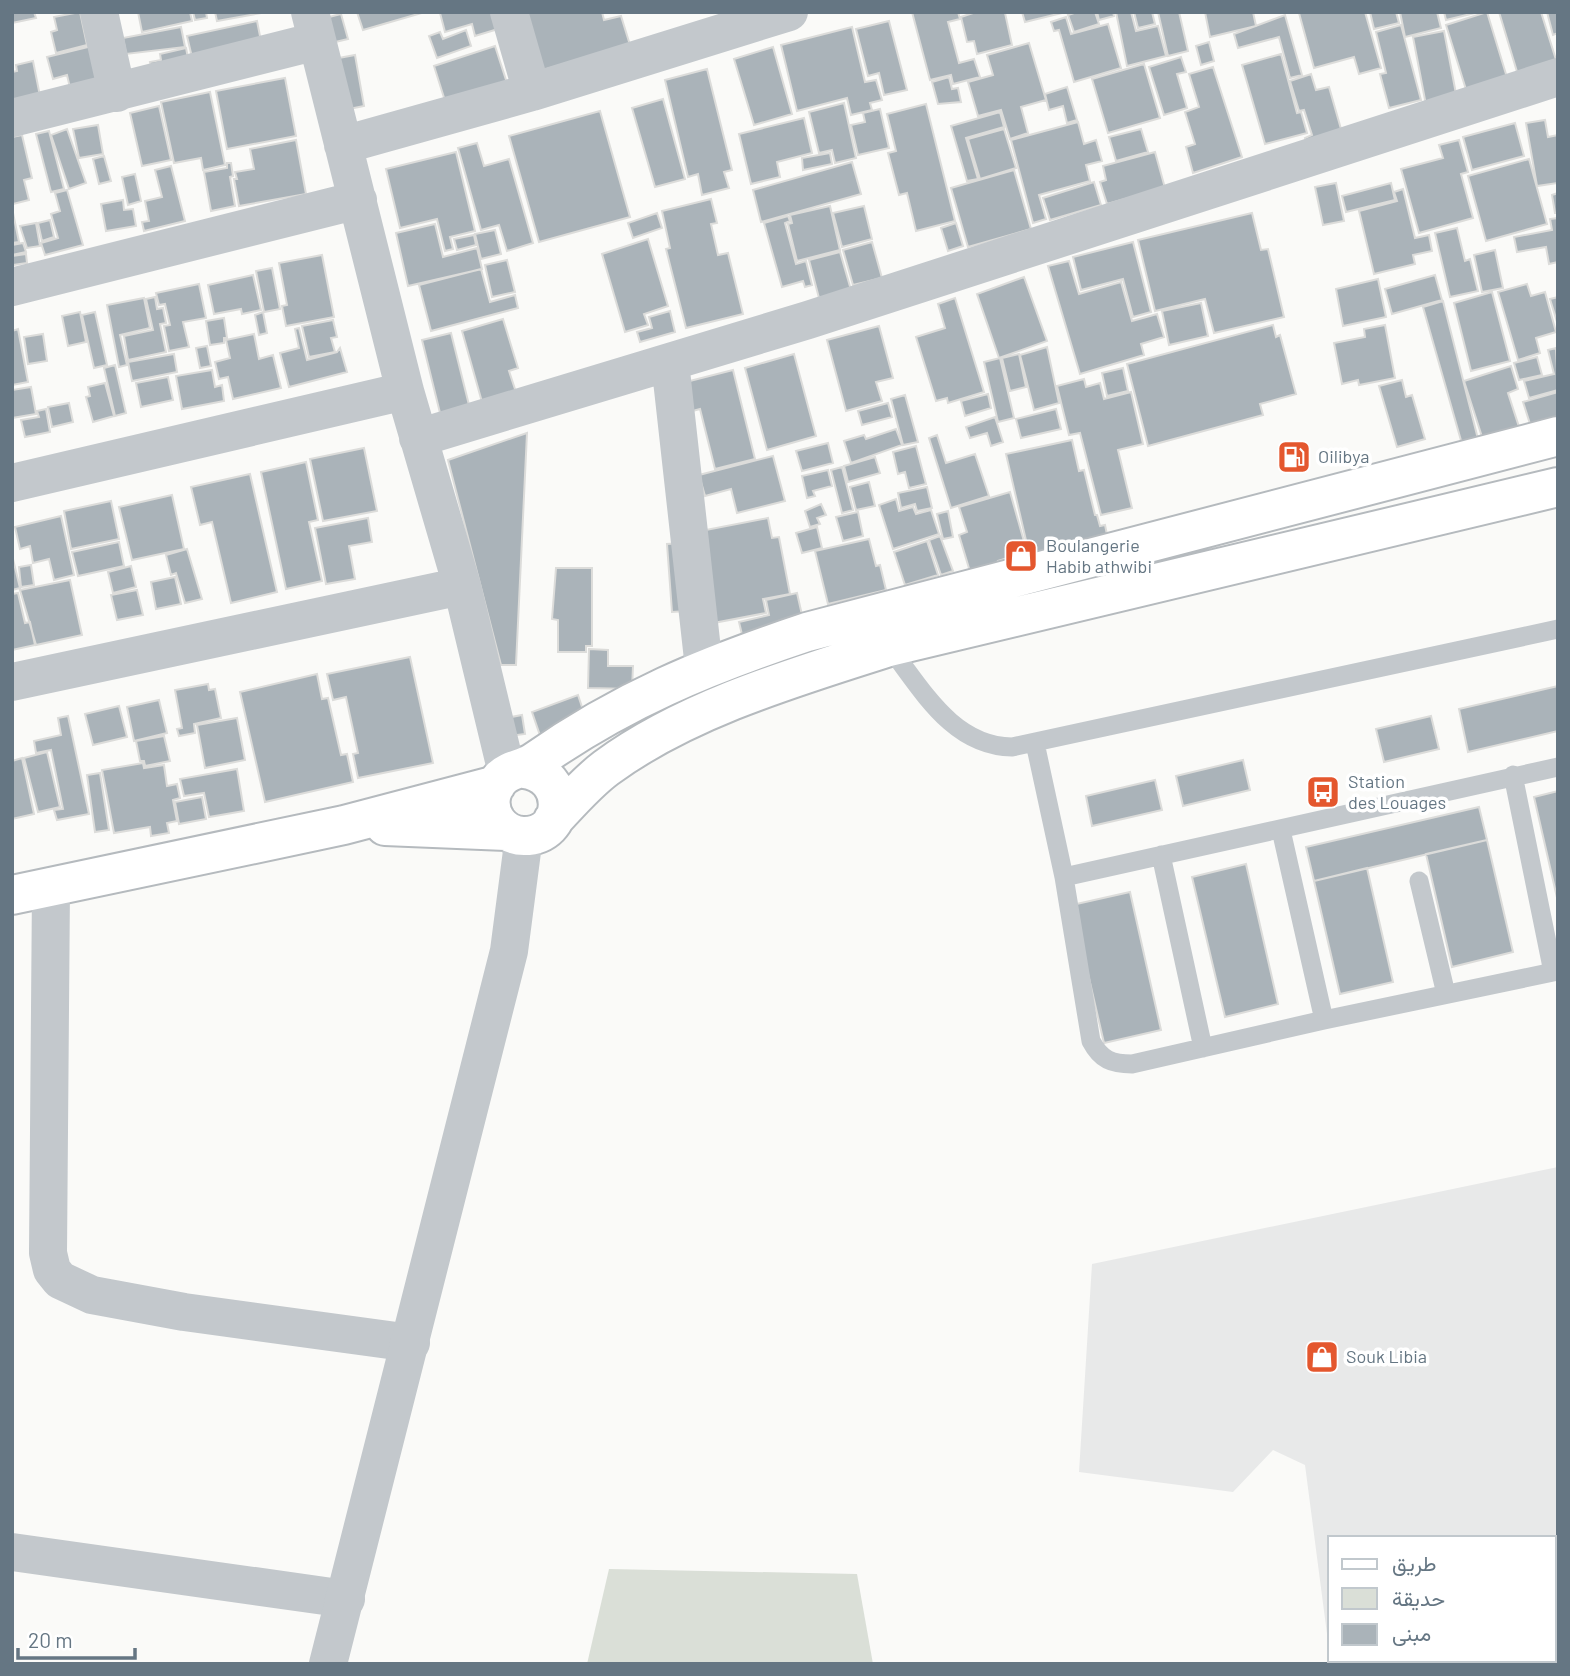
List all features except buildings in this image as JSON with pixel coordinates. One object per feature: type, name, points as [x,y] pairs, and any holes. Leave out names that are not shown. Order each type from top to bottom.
[{"type":"main road","points":[[12,895],[344,825],[509,775],[610,713],[704,668],[807,632],[1558,436]]},
{"type":"main road","points":[[509,775],[490,805],[498,824],[528,829],[604,769],[666,732],[764,690],[889,647],[1558,487]]},
{"type":"main road","points":[[344,825],[528,829],[557,811],[556,790],[543,775],[509,775]]},
{"type":"street","points":[[99,12],[117,93]]},
{"type":"street","points":[[509,12],[533,92]]},
{"type":"street","points":[[343,145],[533,92],[789,12]]},
{"type":"street","points":[[12,118],[117,93],[313,27],[405,391],[462,586],[509,775]]},
{"type":"street","points":[[418,438],[821,316],[1558,77]]},
{"type":"street","points":[[12,287],[358,200]]},
{"type":"street","points":[[670,362],[704,668]]},
{"type":"street","points":[[12,483],[405,391]]},
{"type":"street","points":[[12,682],[462,586]]},
{"type":"street","points":[[328,1664],[509,951],[528,829]]},
{"type":"street","points":[[51,887],[48,1253],[52,1270],[60,1280],[92,1294],[184,1312],[411,1343]]},
{"type":"street","points":[[12,1552],[346,1599]]},
{"type":"lane","points":[[889,647],[959,731],[993,747],[1035,743],[1558,629]]},
{"type":"lane","points":[[1035,743],[1064,877],[1091,1041],[1098,1054],[1107,1060],[1132,1064],[1324,1020],[1555,972],[1513,775]]},
{"type":"lane","points":[[1064,877],[1558,767]]},
{"type":"lane","points":[[1281,830],[1324,1020]]},
{"type":"lane","points":[[1161,855],[1203,1048]]},
{"type":"lane","points":[[1419,881],[1446,994]]},
{"type":"shaded area","name":"Souk Libia","points":[[1558,1167],[1558,1562],[1556,1536],[1328,1536],[1327,1634],[1305,1465],[1273,1450],[1233,1492],[1079,1472],[1092,1264]]},
{"type":"green space","points":[[609,1569],[857,1574],[873,1664],[587,1664]]},
{"type":"place","name":"Oilibya","points":[[1294,457]]},
{"type":"place","name":"Boulangerie Habib athwibi","points":[[1021,556]]},
{"type":"place","name":"Station des Louages","points":[[1323,792]]},
{"type":"place","name":"Souk Libia","points":[[1322,1357]]}]
